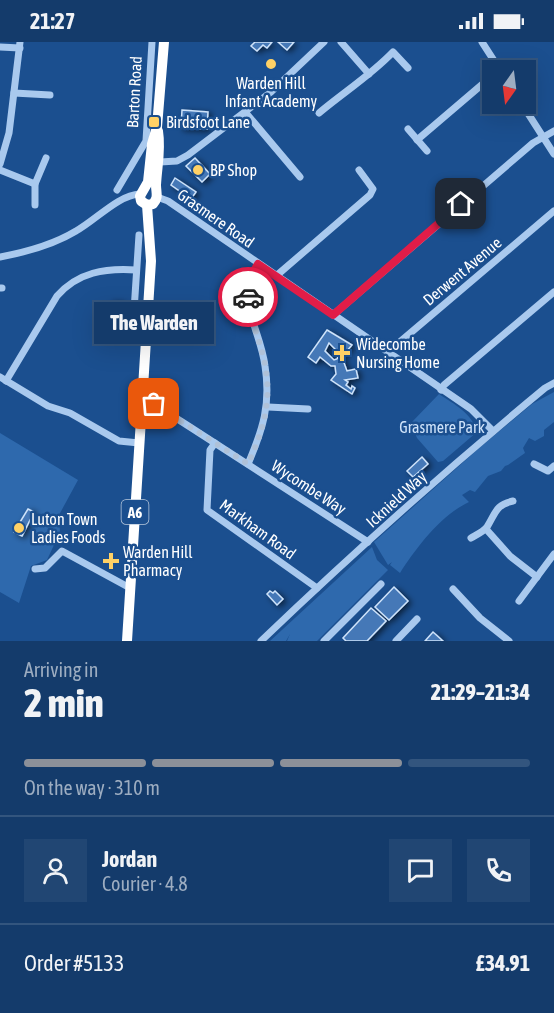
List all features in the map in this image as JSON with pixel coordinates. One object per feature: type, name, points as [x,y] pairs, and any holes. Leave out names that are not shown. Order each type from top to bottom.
[{"type":"highway","name":"Barton Road","points":[[157,195],[160,162],[158,127],[164,42]]},
{"type":"highway","name":"Barton Road","points":[[142,192],[148,182],[152,144],[158,127]]},
{"type":"highway","points":[[150,188],[157,195],[153,204],[147,205],[141,201],[142,192],[150,188]]},
{"type":"highway","name":"A6","points":[[127,641],[151,261],[147,205]]},
{"type":"street","name":"Barton Road","points":[[117,190],[130,177],[146,141],[152,42]]},
{"type":"street","points":[[160,162],[177,161],[188,155],[246,113],[324,42]]},
{"type":"street","points":[[341,42],[369,74]]},
{"type":"street","points":[[482,42],[493,60]]},
{"type":"street","points":[[0,47],[20,45],[9,133],[0,164]]},
{"type":"street","points":[[320,113],[344,91],[360,82],[393,52],[408,68]]},
{"type":"street","points":[[417,140],[482,85]]},
{"type":"street","points":[[14,93],[50,95]]},
{"type":"street","points":[[246,113],[300,177]]},
{"type":"street","points":[[528,114],[554,154]]},
{"type":"street","points":[[408,129],[427,151]]},
{"type":"street","points":[[333,315],[532,143],[554,131]]},
{"type":"street","points":[[34,205],[35,184],[46,158]]},
{"type":"street","points":[[0,170],[35,184]]},
{"type":"street","points":[[276,276],[370,195],[373,189],[359,170]]},
{"type":"street","points":[[0,257],[56,241],[76,231],[122,198],[142,192]]},
{"type":"street","name":"Grasmere Road","points":[[157,195],[471,409],[493,431]]},
{"type":"street","name":"Derwent Avenue","points":[[388,352],[554,211]]},
{"type":"street","points":[[139,235],[133,326],[136,332],[146,334]]},
{"type":"street","points":[[248,464],[260,437],[267,407],[265,364],[249,313],[248,294],[252,274],[258,264]]},
{"type":"street","points":[[136,270],[105,269],[86,275],[66,286],[57,296],[3,379],[48,406],[70,413],[119,441],[139,443]]},
{"type":"street","points":[[441,390],[554,292]]},
{"type":"street","name":"Icknield Way","points":[[261,641],[411,501],[545,388],[554,383]]},
{"type":"street","name":"Wycombe Way","points":[[142,399],[154,404],[368,542]]},
{"type":"street","points":[[267,407],[308,409]]},
{"type":"street","name":"Markham Road","points":[[215,444],[210,450],[207,510],[317,588]]},
{"type":"street","points":[[534,464],[549,471],[554,466]]},
{"type":"street","points":[[471,538],[486,529],[493,513],[502,504],[513,501]]},
{"type":"street","points":[[486,529],[510,556],[537,577]]},
{"type":"street","points":[[35,569],[45,568],[62,551],[130,588]]},
{"type":"street","points":[[519,602],[554,554]]},
{"type":"street","points":[[328,640],[381,584]]},
{"type":"street","points":[[453,589],[480,618],[509,641]]},
{"type":"street","points":[[396,641],[417,619]]},
{"type":"green space","points":[[554,392],[554,422],[544,430],[544,436],[535,441],[529,438],[523,448],[525,453],[501,471],[488,476],[475,492],[470,490],[462,495],[469,502],[439,524],[421,543],[400,573],[390,565],[392,562],[388,565],[374,542],[532,404]]},
{"type":"green space","name":"Grasmere Park","points":[[439,394],[467,415],[477,432],[443,461],[438,462],[417,438],[411,423]]},
{"type":"green space","points":[[0,433],[78,480],[59,515],[60,532],[47,560],[31,566],[19,603],[0,592]]},
{"type":"green space","points":[[372,547],[377,560],[388,570],[317,641],[287,641],[290,634],[286,641],[270,641]]},
{"type":"building","points":[[255,42],[272,42],[267,48],[263,45],[257,51],[251,46]]},
{"type":"building","points":[[278,42],[294,42],[287,50]]},
{"type":"building","points":[[182,110],[208,112],[207,129],[181,128]]},
{"type":"building","name":"BP Shop","points":[[195,158],[210,174],[202,182],[186,166]]},
{"type":"building","points":[[175,178],[196,192],[191,199],[171,185]]},
{"type":"building","points":[[111,301],[122,302],[122,311],[110,311]]},
{"type":"building","points":[[327,330],[352,345],[340,359],[343,360],[347,371],[356,369],[358,378],[345,380],[348,382],[346,385],[351,389],[352,386],[355,388],[352,394],[331,380],[336,374],[335,366],[331,366],[320,357],[316,363],[308,357]],"holes":[[[329,343],[340,354],[334,360],[325,351]]]},
{"type":"building","points":[[422,457],[428,464],[413,477],[407,471]]},
{"type":"building","points":[[28,509],[34,512],[22,536],[14,532]]},
{"type":"building","points":[[394,587],[408,601],[389,620],[375,607]]},
{"type":"building","points":[[270,591],[273,593],[275,591],[283,599],[277,605],[267,594]]},
{"type":"building","points":[[371,608],[386,621],[367,641],[346,641],[343,638]]},
{"type":"building","points":[[433,632],[443,641],[425,641]]},
{"type":"way so far","points":[[154,404],[248,464],[260,437],[267,407],[265,364],[249,313],[248,297]]},
{"type":"place","name":"Warden Hill Infant Academy","points":[[271,64]]},
{"type":"place","name":"Birdsfoot Lane","points":[[154,122]]},
{"type":"place","name":"BP Shop","points":[[198,170]]},
{"type":"place","name":"Widecombe Nursing Home","points":[[342,353]]},
{"type":"place","name":"The Warden","points":[[154,404]]},
{"type":"place","name":"Luton Town Ladies Foods","points":[[19,528]]},
{"type":"place","name":"Warden Hill Pharmacy","points":[[111,561]]},
{"type":"route","points":[[248,297],[252,274],[258,264],[333,315],[461,204]]}]
